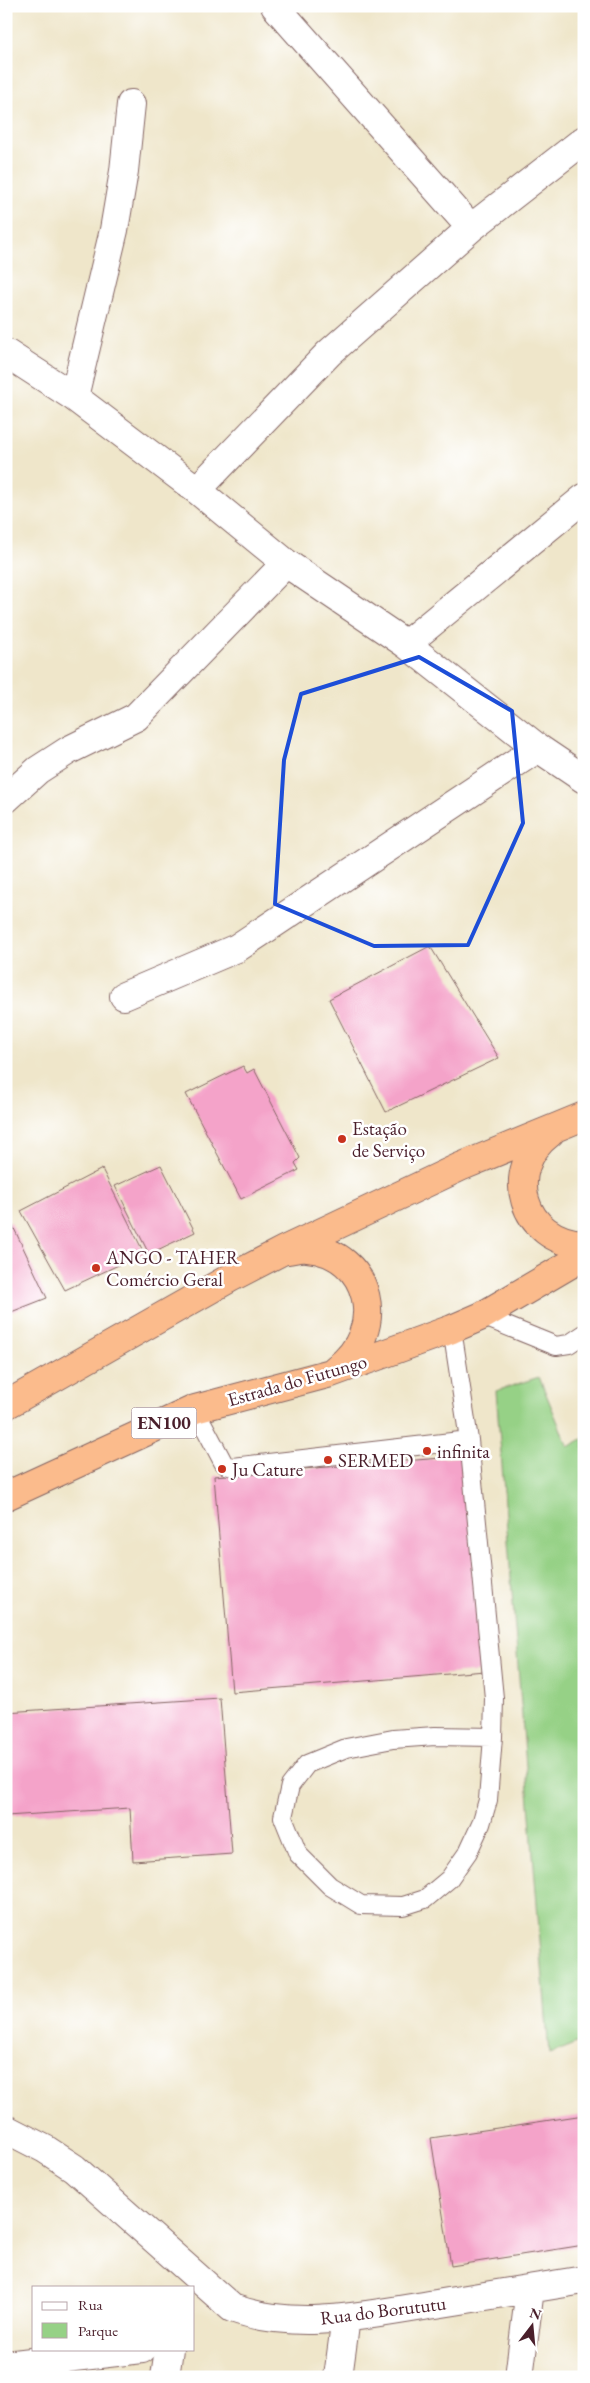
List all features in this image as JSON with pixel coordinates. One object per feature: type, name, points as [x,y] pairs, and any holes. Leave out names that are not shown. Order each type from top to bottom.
[{"type":"highway","points":[[6,1405],[230,1278],[284,1250],[460,1167],[584,1116]]},
{"type":"highway","points":[[555,1129],[538,1142],[526,1160],[522,1181],[525,1202],[534,1221],[552,1236],[570,1244],[584,1244]]},
{"type":"highway","points":[[284,1250],[306,1247],[327,1252],[346,1264],[359,1280],[367,1301],[368,1323],[361,1343],[348,1360],[331,1373]]},
{"type":"highway","name":"Estrada do Futungo","points":[[6,1496],[195,1409],[331,1373],[452,1329],[482,1316],[584,1256]]},
{"type":"street","points":[[275,6],[471,228]]},
{"type":"street","points":[[74,397],[114,230],[124,172],[131,104]]},
{"type":"street","points":[[197,490],[328,353],[471,228],[584,140]]},
{"type":"street","points":[[6,353],[74,397],[197,490],[286,563],[406,644],[538,748],[584,779]]},
{"type":"street","points":[[406,644],[584,498]]},
{"type":"street","points":[[6,799],[38,770],[69,750],[136,717],[286,563]]},
{"type":"street","points":[[124,996],[237,948],[538,748]]},
{"type":"street","name":"Rua do Borututu","points":[[6,2129],[45,2149],[74,2168],[182,2276],[232,2308],[254,2316],[280,2319],[346,2318],[584,2280]]},
{"type":"street","points":[[519,2377],[530,2289]]},
{"type":"street","points":[[338,2377],[346,2318]]},
{"type":"street","points":[[6,2366],[134,2350]]},
{"type":"street","points":[[165,2377],[169,2350]]},
{"type":"lane","points":[[482,1316],[556,1346],[569,1344],[584,1334]]},
{"type":"lane","points":[[452,1329],[469,1440],[494,1698],[493,1738],[488,1800],[481,1824],[468,1852],[449,1879],[425,1899],[403,1906],[361,1905],[330,1886],[298,1854],[283,1817],[290,1786],[307,1764],[346,1748],[393,1739],[435,1736],[493,1738]]},
{"type":"lane","points":[[195,1409],[223,1462],[233,1467],[469,1440]]},
{"type":"highlighted area","points":[[419,657],[512,711],[523,823],[468,945],[374,946],[275,904],[284,760],[301,694]]},
{"type":"green space","points":[[539,1377],[568,1447],[584,1438],[584,2040],[549,2054],[496,1391]]},
{"type":"building","points":[[430,946],[499,1058],[386,1112],[329,999]]},
{"type":"building","points":[[243,1066],[247,1073],[254,1069],[300,1158],[295,1163],[299,1170],[241,1199],[186,1094]]},
{"type":"building","points":[[161,1165],[195,1232],[149,1254],[115,1186]]},
{"type":"building","points":[[102,1169],[144,1253],[65,1290],[21,1211]]},
{"type":"building","points":[[11,1222],[47,1298],[6,1314],[6,1224]]},
{"type":"building","points":[[467,1456],[485,1671],[232,1692],[214,1476]]},
{"type":"building","points":[[220,1698],[232,1854],[133,1861],[130,1808],[6,1816],[6,1712]]},
{"type":"building","points":[[584,2115],[584,2245],[451,2266],[431,2138]]},
{"type":"place","name":"Estação de Serviço","points":[[342,1139]]},
{"type":"place","name":"ANGO - TAHER Comércio Geral","points":[[96,1268]]},
{"type":"place","name":"infinita","points":[[427,1451]]},
{"type":"place","name":"SERMED","points":[[328,1460]]},
{"type":"place","name":"Ju Cature","points":[[222,1469]]}]
